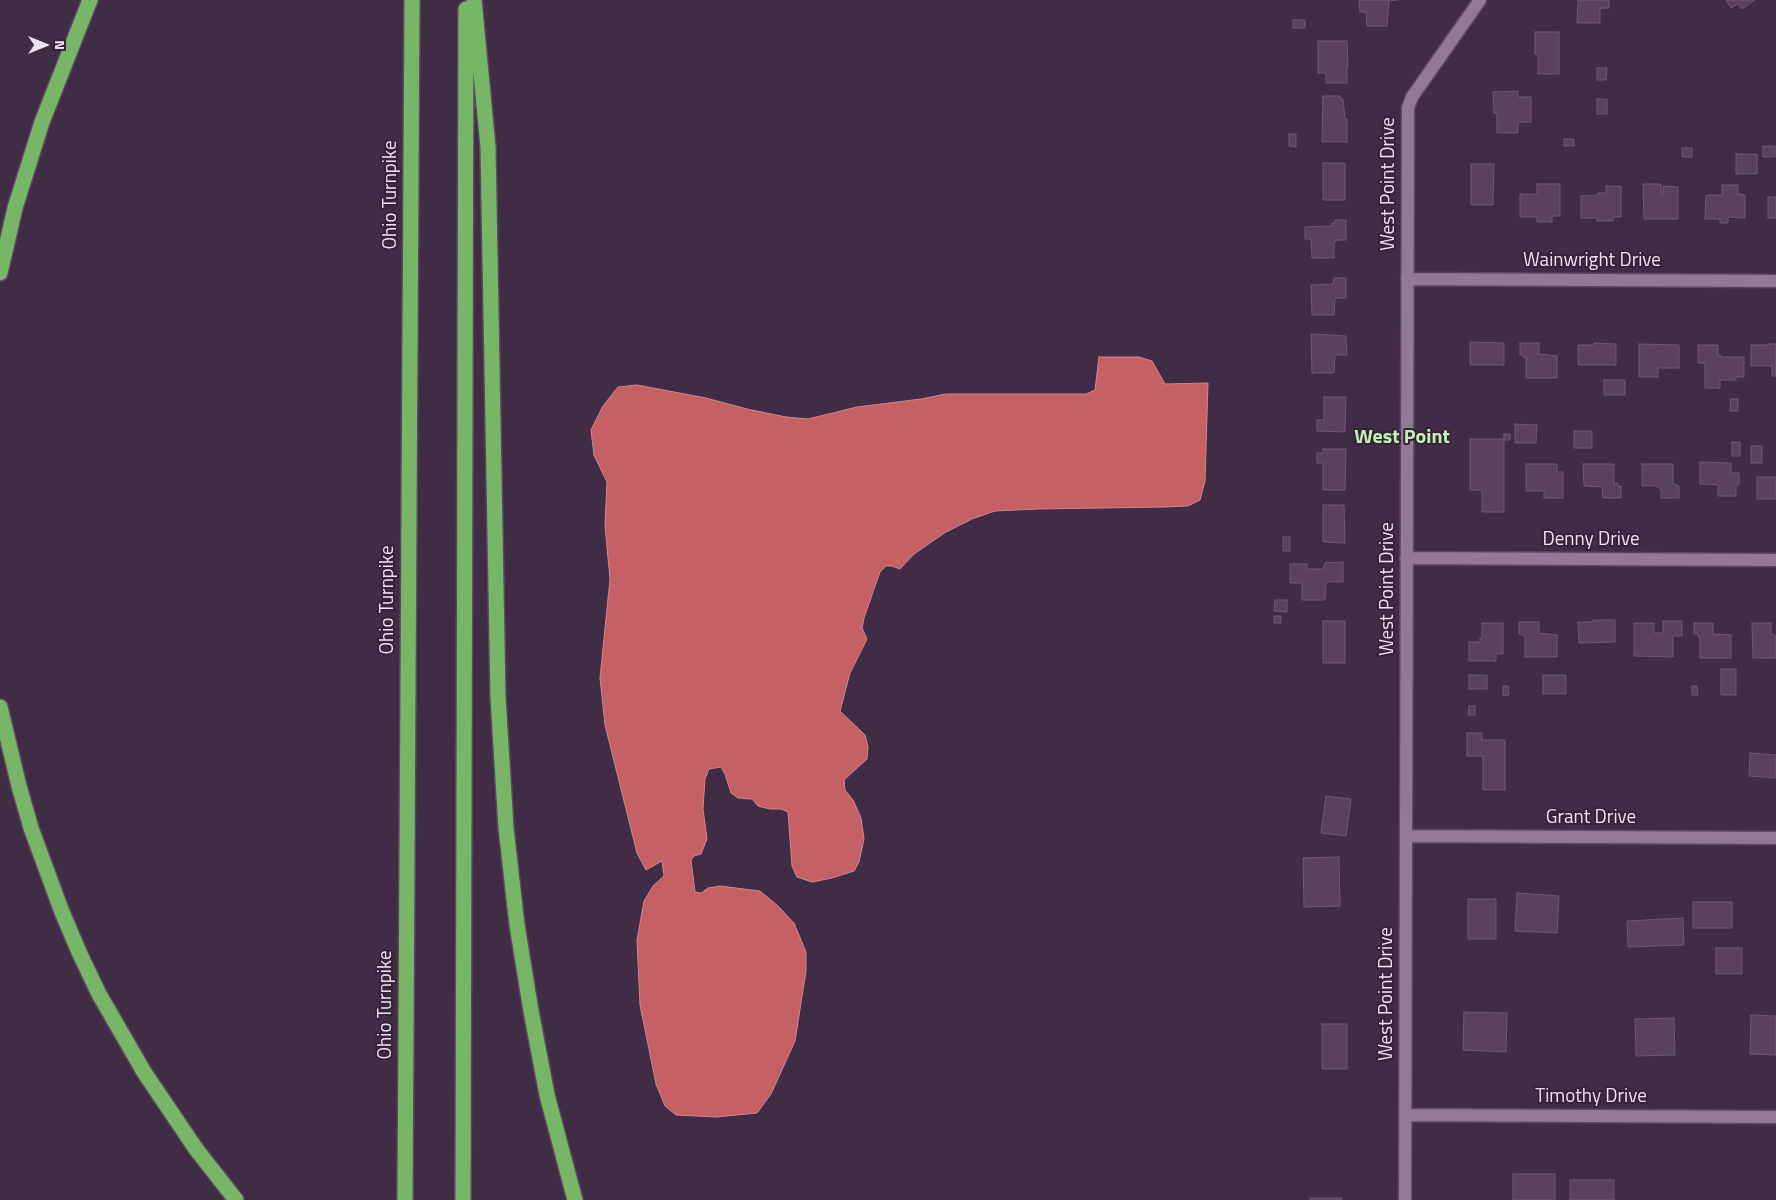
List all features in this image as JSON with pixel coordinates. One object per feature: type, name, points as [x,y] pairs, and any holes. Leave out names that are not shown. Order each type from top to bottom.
[{"type":"highway","points":[[0,274],[15,208],[42,122],[90,0]]},
{"type":"highway","name":"Ohio Turnpike","points":[[405,1200],[412,0]]},
{"type":"highway","points":[[464,1200],[466,0]]},
{"type":"highway","points":[[474,0],[488,147],[498,697],[506,828],[521,950],[536,1038],[558,1138],[575,1200]]},
{"type":"highway","points":[[0,708],[31,828],[58,904],[99,994],[144,1072],[196,1148],[236,1200]]},
{"type":"street","name":"West Point Drive","points":[[1405,1200],[1408,108],[1412,97],[1480,0]]},
{"type":"street","name":"Wainwright Drive","points":[[1407,279],[1776,281]]},
{"type":"street","name":"Denny Drive","points":[[1406,558],[1776,560]]},
{"type":"street","name":"Grant Drive","points":[[1406,836],[1776,838]]},
{"type":"street","name":"Timothy Drive","points":[[1405,1115],[1776,1117]]},
{"type":"shaded area","points":[[1099,357],[1139,357],[1152,361],[1165,384],[1208,383],[1205,481],[1200,500],[1188,506],[995,511],[972,519],[946,532],[914,554],[900,569],[886,566],[880,572],[862,628],[867,639],[850,673],[840,711],[865,735],[868,747],[867,759],[844,780],[845,790],[853,800],[861,818],[864,839],[859,862],[854,871],[812,882],[797,877],[792,866],[788,812],[781,809],[758,806],[752,799],[738,798],[731,793],[721,767],[709,769],[705,779],[703,809],[707,839],[701,854],[694,856],[691,860],[695,892],[701,893],[708,888],[720,886],[760,891],[794,923],[806,952],[806,971],[795,1041],[771,1094],[757,1113],[716,1117],[676,1115],[665,1106],[656,1084],[640,1005],[637,940],[644,901],[653,886],[664,876],[662,861],[646,870],[637,853],[605,725],[600,678],[610,579],[605,526],[607,482],[594,455],[591,430],[603,406],[618,387],[637,385],[706,398],[786,417],[808,419],[857,407],[946,394],[1086,394],[1095,390]]},
{"type":"building","points":[[1359,0],[1389,0],[1387,26],[1367,26],[1366,12],[1360,12]]},
{"type":"building","points":[[1578,0],[1609,0],[1609,8],[1600,8],[1600,23],[1577,23]]},
{"type":"building","points":[[1726,0],[1755,0],[1742,9],[1738,4],[1731,8]]},
{"type":"building","points":[[1293,20],[1305,20],[1305,28],[1293,28]]},
{"type":"building","points":[[1535,32],[1559,32],[1559,74],[1538,74],[1538,54],[1535,54]]},
{"type":"building","points":[[1318,41],[1347,41],[1347,83],[1326,83],[1326,73],[1318,73]]},
{"type":"building","points":[[1597,68],[1607,68],[1606,80],[1597,80]]},
{"type":"building","points":[[1518,91],[1518,97],[1531,97],[1531,122],[1518,122],[1518,133],[1497,133],[1497,113],[1494,113],[1493,92]]},
{"type":"building","points":[[1323,96],[1340,96],[1340,99],[1343,99],[1345,119],[1347,119],[1347,142],[1322,142]]},
{"type":"building","points":[[1597,99],[1607,99],[1607,114],[1597,114]]},
{"type":"building","points":[[1289,134],[1296,134],[1296,147],[1289,146]]},
{"type":"building","points":[[1564,139],[1574,139],[1574,146],[1564,146]]},
{"type":"building","points":[[1763,146],[1775,146],[1775,157],[1763,157]]},
{"type":"building","points":[[1682,148],[1692,148],[1692,157],[1682,157]]},
{"type":"building","points":[[1736,154],[1757,154],[1757,174],[1736,174]]},
{"type":"building","points":[[1323,163],[1345,163],[1345,200],[1323,200]]},
{"type":"building","points":[[1471,164],[1494,164],[1493,205],[1471,205]]},
{"type":"building","points":[[1537,184],[1560,184],[1560,216],[1552,216],[1552,222],[1537,222],[1537,217],[1520,217],[1520,194],[1537,194]]},
{"type":"building","points":[[1643,184],[1661,184],[1661,196],[1663,196],[1663,186],[1678,187],[1678,219],[1644,219]]},
{"type":"building","points":[[1722,185],[1738,185],[1738,194],[1745,195],[1745,218],[1728,217],[1728,223],[1720,223],[1720,219],[1705,219],[1706,195],[1722,195]]},
{"type":"building","points":[[1606,186],[1621,186],[1621,217],[1613,217],[1613,221],[1581,218],[1581,196],[1606,193]]},
{"type":"building","points":[[1768,197],[1776,197],[1776,218],[1768,218]]},
{"type":"building","points":[[1335,220],[1346,220],[1346,240],[1336,240],[1334,242],[1334,258],[1312,258],[1311,239],[1305,239],[1305,227],[1332,226]]},
{"type":"building","points":[[1334,278],[1346,278],[1346,298],[1335,298],[1334,315],[1312,315],[1311,285],[1333,284]]},
{"type":"building","points":[[1311,334],[1346,336],[1347,355],[1335,355],[1334,373],[1312,373]]},
{"type":"building","points":[[1470,342],[1504,343],[1504,365],[1470,365]]},
{"type":"building","points":[[1520,343],[1539,343],[1539,354],[1557,356],[1557,378],[1526,378],[1526,357],[1520,355]]},
{"type":"building","points":[[1594,343],[1616,344],[1616,365],[1578,365],[1578,345],[1594,345]]},
{"type":"building","points":[[1639,344],[1679,345],[1679,368],[1658,368],[1658,377],[1639,377]]},
{"type":"building","points":[[1776,344],[1776,376],[1772,376],[1772,366],[1751,366],[1751,345]]},
{"type":"building","points":[[1698,345],[1718,345],[1718,355],[1721,355],[1721,357],[1744,357],[1744,377],[1736,377],[1736,380],[1720,380],[1720,388],[1705,388],[1705,363],[1698,363]]},
{"type":"building","points":[[1604,380],[1625,380],[1625,395],[1604,395]]},
{"type":"building","points":[[1324,397],[1346,397],[1345,432],[1317,431],[1317,420],[1324,420]]},
{"type":"building","points":[[1731,399],[1738,399],[1738,411],[1730,411]]},
{"type":"building","points":[[1515,424],[1537,425],[1536,443],[1515,443]]},
{"type":"building","points":[[1574,431],[1592,431],[1592,448],[1574,448]]},
{"type":"building","points":[[1504,434],[1510,434],[1510,440],[1504,440],[1504,512],[1482,512],[1482,490],[1470,490],[1470,439],[1504,439]]},
{"type":"building","points":[[1732,442],[1740,442],[1740,456],[1732,456]]},
{"type":"building","points":[[1751,446],[1762,446],[1762,463],[1751,463]]},
{"type":"building","points":[[1323,449],[1346,449],[1345,490],[1323,490],[1323,463],[1317,463],[1317,453],[1323,453]]},
{"type":"building","points":[[1700,462],[1731,463],[1731,473],[1739,473],[1739,485],[1736,485],[1736,496],[1718,496],[1718,485],[1700,484]]},
{"type":"building","points":[[1526,464],[1557,464],[1557,472],[1563,472],[1563,498],[1544,498],[1544,491],[1526,491]]},
{"type":"building","points":[[1583,464],[1614,464],[1614,484],[1618,483],[1618,486],[1621,486],[1621,498],[1603,498],[1602,487],[1584,486]]},
{"type":"building","points":[[1642,464],[1673,464],[1673,484],[1679,486],[1679,498],[1661,498],[1661,490],[1657,486],[1642,486]]},
{"type":"building","points":[[1757,477],[1776,477],[1776,499],[1757,499]]},
{"type":"building","points":[[1323,505],[1344,505],[1345,543],[1323,542]]},
{"type":"building","points":[[1283,537],[1290,537],[1290,551],[1283,551]]},
{"type":"building","points":[[1343,562],[1343,582],[1326,582],[1325,600],[1302,600],[1302,583],[1290,583],[1290,564],[1307,564],[1307,569],[1323,569],[1325,563]]},
{"type":"building","points":[[1275,600],[1287,600],[1287,612],[1274,611]]},
{"type":"building","points":[[1274,616],[1281,616],[1281,623],[1274,623]]},
{"type":"building","points":[[1593,620],[1615,620],[1615,642],[1579,643],[1578,622],[1593,622]]},
{"type":"building","points":[[1323,621],[1345,621],[1345,663],[1323,663]]},
{"type":"building","points":[[1663,621],[1682,621],[1682,636],[1673,636],[1673,657],[1634,656],[1634,623],[1654,623],[1654,633],[1663,633]]},
{"type":"building","points":[[1519,622],[1539,622],[1539,633],[1557,635],[1557,657],[1525,657],[1525,636],[1519,634]]},
{"type":"building","points":[[1482,623],[1503,623],[1503,654],[1496,654],[1496,661],[1469,661],[1469,642],[1480,642],[1480,638],[1482,638]]},
{"type":"building","points":[[1694,623],[1713,623],[1713,634],[1731,635],[1731,658],[1700,658],[1700,637],[1698,637],[1698,634],[1694,634]]},
{"type":"building","points":[[1752,623],[1771,623],[1771,634],[1776,636],[1776,658],[1753,658]]},
{"type":"building","points":[[1721,669],[1736,669],[1736,695],[1721,695]]},
{"type":"building","points":[[1469,675],[1487,675],[1487,689],[1469,689]]},
{"type":"building","points":[[1543,675],[1566,675],[1566,694],[1543,694]]},
{"type":"building","points":[[1503,686],[1508,686],[1509,695],[1503,696]]},
{"type":"building","points":[[1692,686],[1697,686],[1698,695],[1692,695]]},
{"type":"building","points":[[1469,706],[1475,706],[1475,715],[1468,715]]},
{"type":"building","points":[[1467,733],[1482,733],[1482,740],[1505,740],[1505,790],[1483,790],[1483,756],[1467,756]]},
{"type":"building","points":[[1750,753],[1776,755],[1776,778],[1749,776]]},
{"type":"building","points":[[1326,796],[1351,799],[1346,836],[1321,833]]},
{"type":"building","points":[[1339,857],[1340,906],[1304,907],[1303,858]]},
{"type":"building","points":[[1517,893],[1559,896],[1557,933],[1515,931]]},
{"type":"building","points":[[1468,899],[1496,899],[1496,939],[1468,939]]},
{"type":"building","points":[[1693,902],[1732,902],[1732,928],[1693,928]]},
{"type":"building","points":[[1683,918],[1684,945],[1628,947],[1627,921]]},
{"type":"building","points":[[1716,948],[1742,948],[1742,974],[1716,974]]},
{"type":"building","points":[[1464,1012],[1507,1013],[1506,1052],[1463,1050]]},
{"type":"building","points":[[1751,1015],[1776,1016],[1776,1055],[1750,1054]]},
{"type":"building","points":[[1674,1018],[1675,1055],[1636,1056],[1635,1019]]},
{"type":"building","points":[[1322,1024],[1347,1024],[1347,1069],[1322,1069]]},
{"type":"building","points":[[1513,1174],[1555,1174],[1555,1200],[1513,1200]]},
{"type":"building","points":[[1570,1180],[1614,1180],[1614,1200],[1570,1200]]},
{"type":"building","points":[[1310,1198],[1342,1198],[1342,1200],[1310,1200]]},
{"type":"district","name":"West Point","points":[[1402,438]]}]
